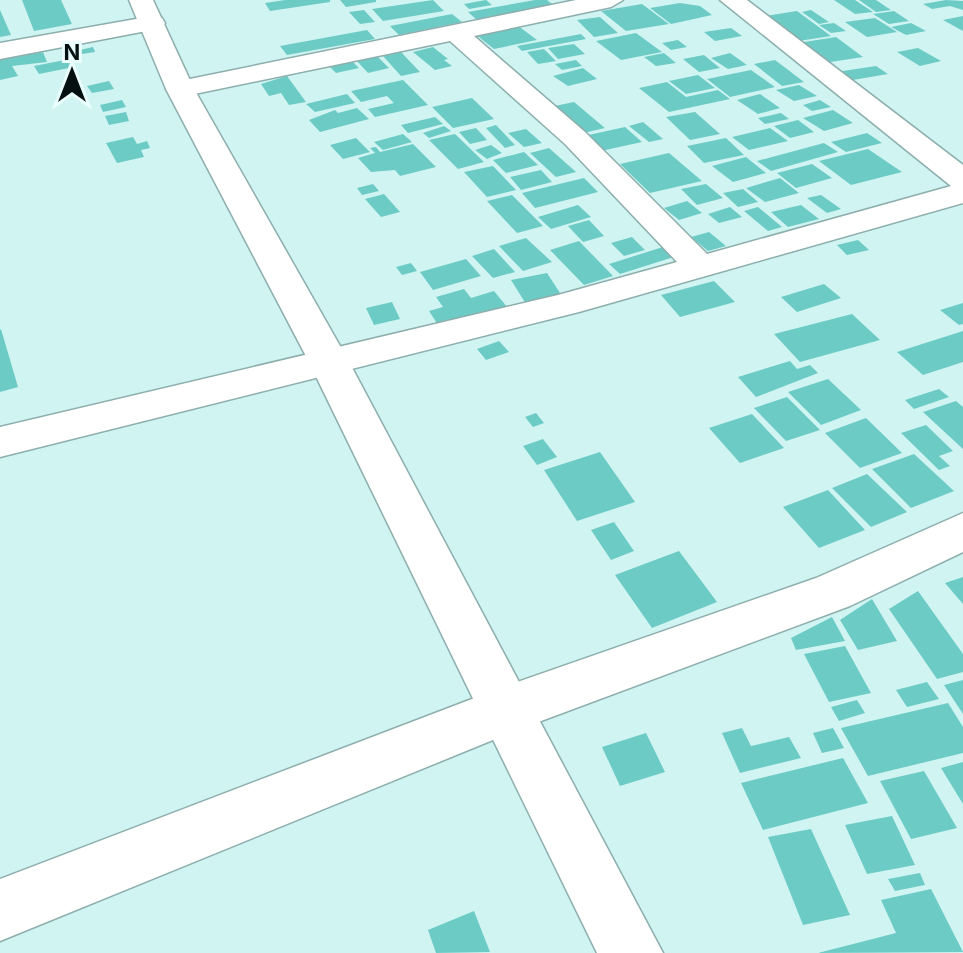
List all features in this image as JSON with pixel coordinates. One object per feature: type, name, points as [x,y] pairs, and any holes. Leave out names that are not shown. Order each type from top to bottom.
[{"type":"street","points":[[180,89],[611,0]]},
{"type":"street","points":[[732,0],[963,180]]},
{"type":"street","points":[[0,51],[147,12],[180,89],[328,360],[631,953]]},
{"type":"street","points":[[455,32],[575,138],[702,268]]},
{"type":"street","points":[[0,442],[566,304],[963,193]]},
{"type":"street","points":[[0,910],[506,710],[833,592],[963,531]]},
{"type":"building","points":[[22,0],[61,0],[72,24],[34,31]]},
{"type":"building","points":[[285,0],[330,2],[270,11],[265,3]]},
{"type":"building","points":[[340,0],[376,0],[376,2],[346,7]]},
{"type":"building","points":[[433,0],[444,11],[383,21],[372,9]]},
{"type":"building","points":[[486,0],[492,5],[469,9],[464,4]]},
{"type":"building","points":[[547,0],[556,7],[478,21],[468,12]]},
{"type":"building","points":[[834,0],[855,0],[873,12],[855,14]]},
{"type":"building","points":[[859,0],[876,0],[891,10],[876,12]]},
{"type":"building","points":[[963,1],[963,10],[950,6],[932,9],[923,4]]},
{"type":"building","points":[[680,3],[700,6],[712,15],[671,24],[650,8]]},
{"type":"building","points":[[642,4],[669,24],[626,31],[601,11]]},
{"type":"building","points":[[0,10],[11,35],[0,37]]},
{"type":"building","points":[[364,10],[375,22],[360,24],[349,12]]},
{"type":"building","points":[[811,10],[829,22],[819,24],[802,12]]},
{"type":"building","points":[[797,11],[831,36],[792,42],[759,17]]},
{"type":"building","points":[[894,11],[909,21],[889,24],[873,14]]},
{"type":"building","points":[[452,14],[462,22],[399,35],[390,26]]},
{"type":"building","points":[[963,16],[963,31],[943,20]]},
{"type":"building","points":[[600,17],[618,33],[594,37],[577,20]]},
{"type":"building","points":[[875,18],[897,32],[867,37],[845,22]]},
{"type":"building","points":[[834,23],[846,31],[831,33],[819,25]]},
{"type":"building","points":[[911,23],[926,31],[906,35],[891,27]]},
{"type":"building","points":[[517,25],[537,40],[494,49],[475,34]]},
{"type":"building","points":[[731,28],[742,36],[715,41],[704,32]]},
{"type":"building","points":[[367,30],[375,39],[287,55],[280,46]]},
{"type":"building","points":[[636,33],[662,52],[621,60],[596,41]]},
{"type":"building","points":[[581,34],[586,39],[522,51],[517,46]]},
{"type":"building","points":[[836,37],[863,57],[824,63],[798,43]]},
{"type":"building","points":[[678,40],[687,47],[671,50],[662,43]]},
{"type":"building","points":[[78,44],[80,50],[93,47],[95,52],[69,56],[66,47]]},
{"type":"building","points":[[574,44],[585,54],[558,59],[548,48]]},
{"type":"building","points":[[433,47],[452,66],[435,70],[413,52]]},
{"type":"building","points":[[918,48],[941,61],[920,66],[897,52]]},
{"type":"building","points":[[544,49],[556,61],[538,64],[527,52]]},
{"type":"building","points":[[43,52],[47,62],[12,66],[18,76],[0,80],[0,60]]},
{"type":"building","points":[[401,52],[420,72],[401,76],[383,56]]},
{"type":"building","points":[[664,53],[676,63],[656,66],[644,57]]},
{"type":"building","points":[[730,53],[747,65],[728,69],[711,58]]},
{"type":"building","points":[[704,55],[720,68],[699,72],[683,59]]},
{"type":"building","points":[[378,57],[389,68],[368,73],[357,61]]},
{"type":"building","points":[[70,59],[74,67],[39,74],[34,66]]},
{"type":"building","points":[[576,60],[582,66],[562,70],[555,64]]},
{"type":"building","points":[[775,60],[804,82],[782,86],[754,64]]},
{"type":"building","points":[[353,62],[359,68],[336,73],[330,67]]},
{"type":"building","points":[[876,66],[888,74],[847,81],[836,72]]},
{"type":"building","points":[[583,68],[597,79],[568,86],[553,76]]},
{"type":"building","points":[[751,70],[775,87],[730,97],[707,79]]},
{"type":"building","points":[[698,75],[715,88],[686,94],[669,81]]},
{"type":"building","points":[[287,76],[306,102],[289,105],[281,93],[269,96],[261,84]]},
{"type":"building","points":[[403,80],[428,105],[375,117],[368,109],[394,103],[387,96],[361,102],[351,91]]},
{"type":"building","points":[[109,81],[114,89],[92,93],[87,86]]},
{"type":"building","points":[[667,82],[686,97],[718,90],[730,99],[669,112],[639,88]]},
{"type":"building","points":[[799,85],[817,96],[794,101],[776,90]]},
{"type":"building","points":[[347,94],[355,103],[315,112],[306,104]]},
{"type":"building","points":[[760,94],[780,108],[758,114],[737,100]]},
{"type":"building","points":[[472,98],[494,119],[453,128],[432,107]]},
{"type":"building","points":[[122,100],[126,107],[103,112],[100,105]]},
{"type":"building","points":[[820,100],[831,107],[812,111],[803,105]]},
{"type":"building","points":[[574,102],[605,128],[579,134],[550,107]]},
{"type":"building","points":[[357,108],[369,119],[320,132],[309,120],[335,110],[338,113]]},
{"type":"building","points":[[833,110],[853,123],[824,131],[803,118]]},
{"type":"building","points":[[126,112],[129,121],[109,125],[105,116]]},
{"type":"building","points":[[695,112],[720,134],[690,140],[666,117]]},
{"type":"building","points":[[781,113],[789,119],[765,124],[758,118]]},
{"type":"building","points":[[435,117],[443,124],[408,133],[401,125]]},
{"type":"building","points":[[798,120],[814,132],[790,138],[774,126]]},
{"type":"building","points":[[643,122],[663,139],[649,142],[629,126]]},
{"type":"building","points":[[496,125],[515,145],[505,148],[486,128]]},
{"type":"building","points":[[444,126],[451,131],[429,138],[423,133]]},
{"type":"building","points":[[625,127],[642,142],[601,151],[584,136]]},
{"type":"building","points":[[476,128],[487,140],[470,144],[459,132]]},
{"type":"building","points":[[770,128],[788,141],[749,150],[732,137]]},
{"type":"building","points":[[526,129],[542,143],[524,147],[508,133]]},
{"type":"building","points":[[867,133],[882,143],[846,152],[831,142]]},
{"type":"building","points":[[403,134],[412,142],[383,150],[374,142]]},
{"type":"building","points":[[455,134],[484,162],[458,169],[429,140]]},
{"type":"building","points":[[133,137],[137,144],[147,141],[150,148],[141,150],[144,157],[117,163],[106,143]]},
{"type":"building","points":[[356,138],[370,152],[343,159],[330,145]]},
{"type":"building","points":[[726,138],[744,155],[704,163],[687,146]]},
{"type":"building","points":[[824,143],[838,152],[771,171],[757,161]]},
{"type":"building","points":[[413,144],[436,167],[400,176],[395,170],[371,172],[358,158],[375,153],[370,148],[376,147],[380,152]]},
{"type":"building","points":[[491,145],[502,153],[487,159],[475,150]]},
{"type":"building","points":[[549,148],[576,172],[556,177],[530,153]]},
{"type":"building","points":[[868,149],[902,172],[851,185],[819,161]]},
{"type":"building","points":[[524,152],[538,165],[506,173],[493,160]]},
{"type":"building","points":[[669,153],[702,181],[650,193],[620,164]]},
{"type":"building","points":[[746,157],[766,173],[733,182],[712,166]]},
{"type":"building","points":[[812,164],[832,178],[796,188],[777,173]]},
{"type":"building","points":[[493,166],[516,190],[487,197],[464,172]]},
{"type":"building","points":[[541,170],[552,182],[521,190],[510,177]]},
{"type":"building","points":[[584,178],[598,192],[535,208],[522,193]]},
{"type":"building","points":[[780,178],[799,193],[765,202],[746,188]]},
{"type":"building","points":[[373,184],[379,191],[362,195],[357,188]]},
{"type":"building","points":[[706,184],[723,198],[697,205],[681,189]]},
{"type":"building","points":[[743,189],[758,202],[738,207],[723,193]]},
{"type":"building","points":[[384,194],[400,212],[381,217],[365,199]]},
{"type":"building","points":[[512,195],[543,226],[517,233],[487,201]]},
{"type":"building","points":[[821,195],[841,209],[827,213],[807,198]]},
{"type":"building","points":[[687,201],[702,213],[679,220],[664,208]]},
{"type":"building","points":[[578,205],[591,217],[551,229],[538,217]]},
{"type":"building","points":[[801,205],[819,219],[788,227],[771,212]]},
{"type":"building","points":[[730,207],[742,217],[719,223],[708,214]]},
{"type":"building","points":[[758,207],[782,227],[768,231],[744,211]]},
{"type":"building","points":[[589,220],[604,236],[583,242],[568,226]]},
{"type":"building","points":[[709,232],[726,246],[708,251],[691,237]]},
{"type":"building","points":[[632,237],[645,250],[624,256],[611,243]]},
{"type":"building","points":[[526,238],[552,262],[523,271],[499,246]]},
{"type":"building","points":[[858,240],[869,250],[847,255],[837,245]]},
{"type":"building","points":[[579,241],[613,276],[584,285],[550,250]]},
{"type":"building","points":[[666,246],[677,256],[620,274],[609,264]]},
{"type":"building","points":[[494,249],[515,272],[493,278],[472,256]]},
{"type":"building","points":[[466,259],[481,276],[433,290],[420,272]]},
{"type":"building","points":[[411,263],[417,271],[402,275],[396,267]]},
{"type":"building","points":[[547,273],[562,296],[526,304],[511,280]]},
{"type":"building","points":[[714,281],[735,302],[680,317],[661,295]]},
{"type":"building","points":[[824,284],[841,298],[797,312],[781,297]]},
{"type":"building","points":[[464,289],[471,298],[494,291],[508,308],[440,328],[429,311],[443,307],[436,297]]},
{"type":"building","points":[[392,302],[400,319],[374,325],[366,308]]},
{"type":"building","points":[[963,303],[963,324],[959,325],[940,310]]},
{"type":"building","points":[[852,314],[880,340],[800,362],[774,334]]},
{"type":"building","points":[[0,330],[18,387],[0,392]]},
{"type":"building","points":[[963,331],[963,362],[923,375],[897,352]]},
{"type":"building","points":[[499,341],[509,352],[486,360],[477,349]]},
{"type":"building","points":[[790,361],[797,369],[810,365],[818,373],[756,397],[738,377]]},
{"type":"building","points":[[828,379],[861,410],[821,425],[788,392]]},
{"type":"building","points":[[939,389],[949,397],[914,409],[905,400]]},
{"type":"building","points":[[787,397],[820,430],[786,441],[754,408]]},
{"type":"building","points":[[956,401],[963,407],[963,449],[923,412]]},
{"type":"building","points":[[536,413],[544,423],[533,427],[525,417]]},
{"type":"building","points":[[752,414],[784,448],[740,463],[709,428]]},
{"type":"building","points":[[866,418],[902,453],[860,468],[825,433]]},
{"type":"building","points":[[926,425],[953,451],[939,456],[950,466],[939,470],[901,433]]},
{"type":"building","points":[[543,439],[557,457],[537,465],[523,446]]},
{"type":"building","points":[[600,452],[635,502],[577,521],[544,470]]},
{"type":"building","points":[[914,454],[954,491],[911,508],[872,469]]},
{"type":"building","points":[[867,474],[907,512],[871,527],[832,488]]},
{"type":"building","points":[[828,490],[865,530],[819,548],[783,507]]},
{"type":"building","points":[[614,522],[634,551],[611,560],[591,530]]},
{"type":"building","points":[[679,551],[717,602],[652,628],[615,575]]},
{"type":"building","points":[[963,577],[963,604],[945,583]]},
{"type":"building","points":[[918,591],[963,654],[963,672],[937,679],[889,609]]},
{"type":"building","points":[[872,599],[897,641],[858,650],[840,620]]},
{"type":"building","points":[[832,617],[845,641],[796,650],[791,638]]},
{"type":"building","points":[[845,646],[871,693],[829,702],[804,654]]},
{"type":"building","points":[[963,680],[963,714],[944,685]]},
{"type":"building","points":[[927,682],[939,699],[907,707],[896,690]]},
{"type":"building","points":[[857,700],[865,713],[839,721],[831,707]]},
{"type":"building","points":[[948,703],[963,727],[963,753],[868,776],[841,728]]},
{"type":"building","points":[[742,728],[751,746],[789,737],[801,758],[740,773],[722,733]]},
{"type":"building","points":[[833,728],[844,748],[822,753],[813,733]]},
{"type":"building","points":[[646,733],[665,772],[620,786],[602,747]]},
{"type":"building","points":[[843,758],[868,803],[763,830],[741,783]]},
{"type":"building","points":[[963,762],[963,804],[941,768]]},
{"type":"building","points":[[924,771],[957,828],[911,839],[880,781]]},
{"type":"building","points":[[892,816],[915,865],[867,874],[845,825]]},
{"type":"building","points":[[811,829],[850,915],[803,925],[768,837]]},
{"type":"building","points":[[920,873],[925,885],[895,891],[888,879]]},
{"type":"building","points":[[931,889],[963,952],[818,953],[896,933],[881,900]]},
{"type":"building","points":[[474,911],[490,952],[436,953],[428,930]]}]
